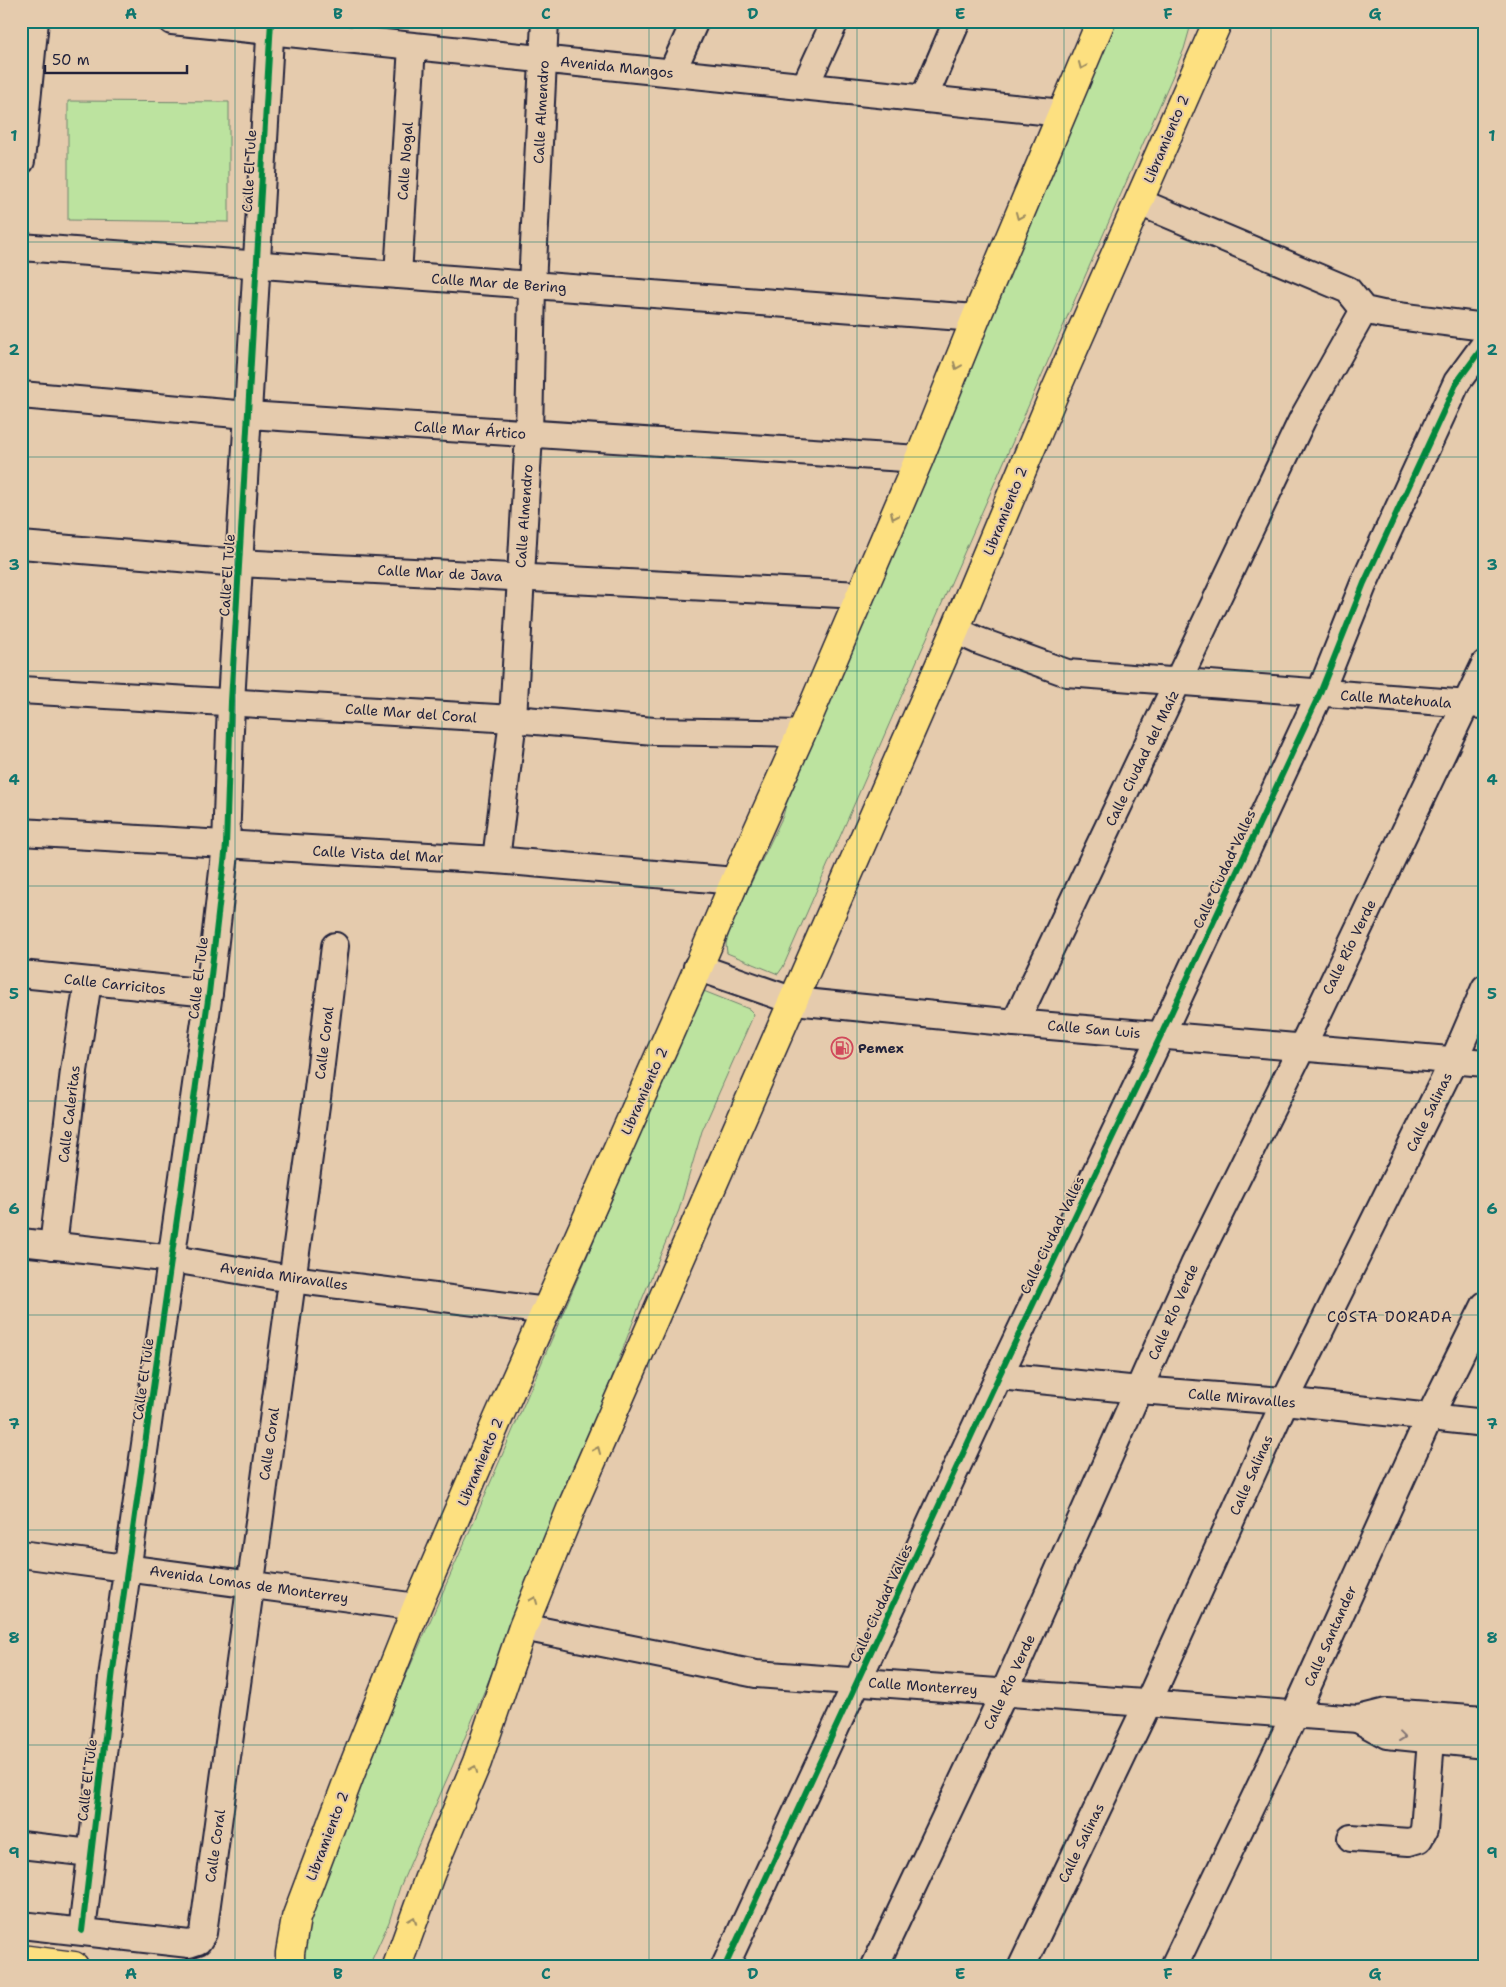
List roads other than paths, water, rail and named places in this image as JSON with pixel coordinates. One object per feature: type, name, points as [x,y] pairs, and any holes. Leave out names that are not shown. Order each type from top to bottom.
[{"type":"main road","name":"Libramiento 2","points":[[290,1966],[290,1953],[296,1918],[351,1772],[417,1607],[497,1421],[801,734],[919,459],[1101,21]]},
{"type":"main road","name":"Libramiento 2","points":[[396,1966],[431,1872],[477,1762],[523,1627],[579,1491],[956,630],[1053,396],[1218,21]]},
{"type":"main road","points":[[21,1959],[74,1966]]},
{"type":"street","points":[[21,161],[35,21]]},
{"type":"street","name":"Avenida Mangos","points":[[172,21],[271,26],[412,46],[1062,112]]},
{"type":"street","name":"Calle Almendro","points":[[496,860],[513,719],[529,434],[532,286],[546,21]]},
{"type":"street","points":[[672,72],[695,21]]},
{"type":"street","points":[[805,86],[835,21]]},
{"type":"street","points":[[924,98],[957,21]]},
{"type":"street","name":"Calle El Tule","points":[[82,1932],[113,1670],[209,993],[226,845],[231,702],[271,26]]},
{"type":"street","name":"Calle Nogal","points":[[398,275],[412,46]]},
{"type":"street","points":[[1139,202],[1348,290],[1364,310],[1485,327]]},
{"type":"street","name":"Calle Mar de Bering","points":[[21,247],[976,318]]},
{"type":"street","name":"Calle Ciudad del Maíz","points":[[1015,1023],[1302,420],[1364,310]]},
{"type":"street","name":"Calle Ciudad Valles","points":[[725,1966],[998,1376],[1161,1035],[1320,693],[1364,583],[1457,382],[1485,344]]},
{"type":"street","name":"Calle Mar Ártico","points":[[21,395],[248,415],[919,459]]},
{"type":"street","name":"Calle Mar de Java","points":[[21,545],[240,563],[860,595]]},
{"type":"street","name":"Calle Matehuala","points":[[956,630],[979,641],[1067,673],[1475,705]]},
{"type":"street","name":"Calle Río Verde","points":[[875,1966],[1004,1693],[1194,1265],[1475,705],[1485,664]]},
{"type":"street","name":"Calle Mar del Coral","points":[[21,690],[513,719],[654,731],[801,734]]},
{"type":"street","name":"Calle Vista del Mar","points":[[21,832],[496,860],[735,881]]},
{"type":"street","name":"Calle Coral","points":[[82,1932],[189,1944],[198,1941],[203,1933],[317,1098],[335,946]]},
{"type":"street","points":[[697,967],[794,1001]]},
{"type":"street","name":"Calle Carricitos","points":[[21,974],[209,993]]},
{"type":"street","name":"Calle Caleritas","points":[[53,1246],[74,1072],[88,982]]},
{"type":"street","name":"Calle Salinas","points":[[1022,1966],[1148,1703],[1285,1401],[1454,1060],[1485,988]]},
{"type":"street","name":"Calle San Luis","points":[[794,1001],[1015,1023],[1485,1062]]},
{"type":"street","name":"Avenida Miravalles","points":[[21,1242],[172,1259],[292,1279],[547,1311]]},
{"type":"street","name":"Calle Santander","points":[[1174,1966],[1295,1714],[1429,1418],[1485,1305]]},
{"type":"street","name":"Calle Miravalles","points":[[998,1376],[1139,1390],[1285,1401],[1485,1423]]},
{"type":"street","name":"Avenida Lomas de Monterrey","points":[[21,1554],[417,1607]]},
{"type":"street","name":"Calle Monterrey","points":[[523,1627],[756,1674],[1358,1719],[1386,1712],[1485,1719]]},
{"type":"street","name":"Calle Monterrey","points":[[1358,1719],[1387,1735],[1485,1745]]},
{"type":"street","points":[[1351,1838],[1409,1842],[1419,1839],[1424,1830],[1431,1740]]},
{"type":"street","points":[[21,1845],[91,1853]]},
{"type":"street","points":[[21,1925],[82,1932]]},
{"type":"place","name":"Pemex","points":[[842,1048]]},
{"type":"district","name":"COSTA DORADA","points":[[1390,1317]]}]
